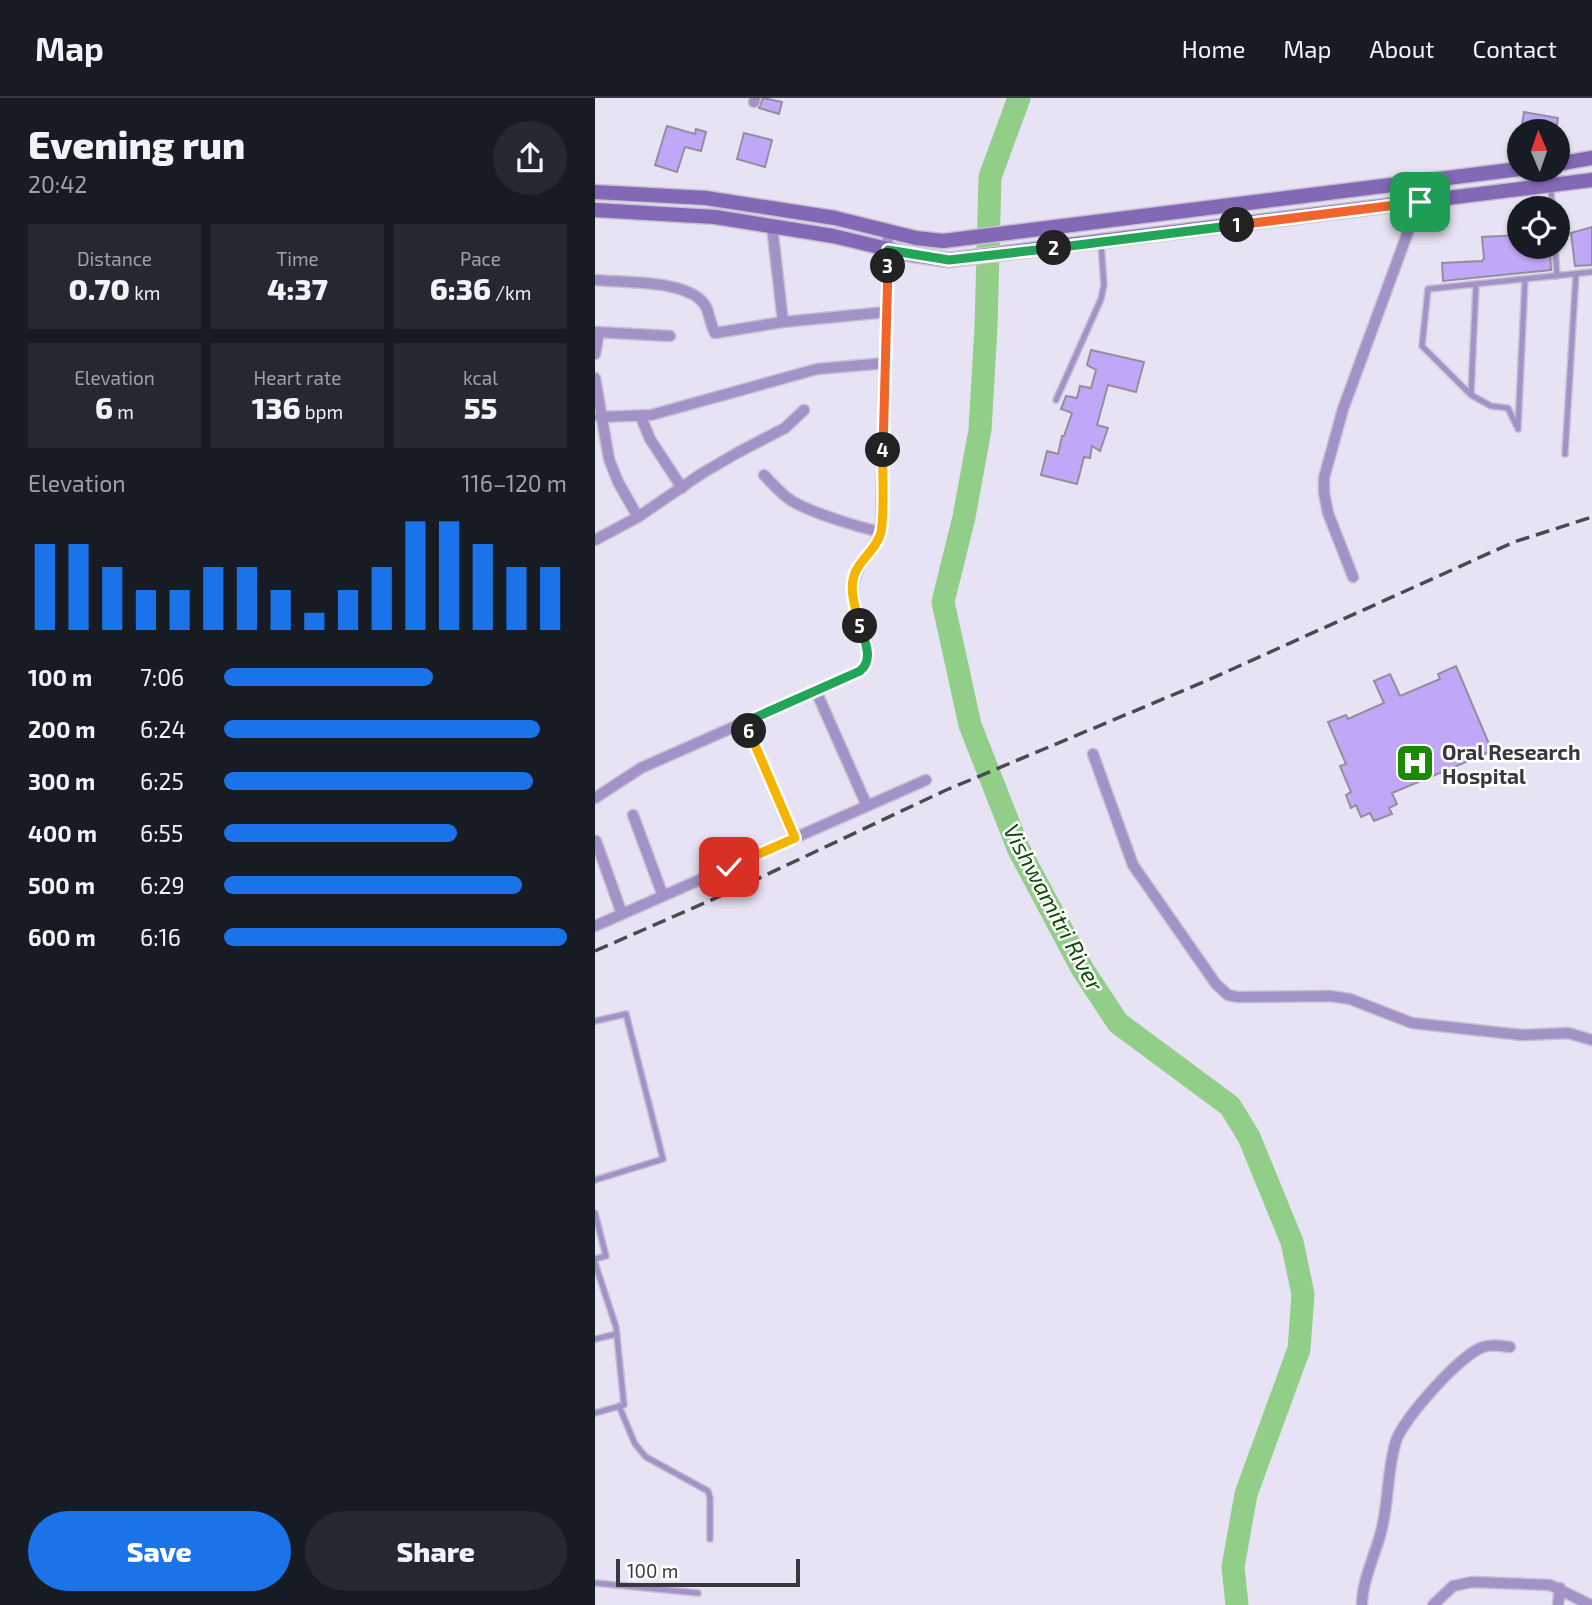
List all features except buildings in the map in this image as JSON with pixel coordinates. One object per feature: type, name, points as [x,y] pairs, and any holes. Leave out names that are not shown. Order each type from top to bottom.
[{"type":"main road","points":[[1570,162],[1592,159]]},
{"type":"main road","points":[[595,192],[706,198],[835,218],[916,238],[943,240],[1507,170]]},
{"type":"main road","points":[[595,210],[715,217],[832,236],[888,250],[949,260],[1592,180]]},
{"type":"street","points":[[1353,577],[1328,513],[1324,478],[1343,409],[1427,180]]},
{"type":"street","points":[[772,226],[783,322]]},
{"type":"street","points":[[595,798],[641,768],[865,667],[868,658],[867,646],[855,608],[853,586],[855,573],[874,547],[881,532],[888,231]]},
{"type":"street","points":[[595,280],[680,288],[708,309],[708,321],[715,333],[783,322],[887,312]]},
{"type":"street","points":[[595,354],[597,332],[670,336]]},
{"type":"street","points":[[600,416],[641,417],[817,369],[886,363]]},
{"type":"street","points":[[595,378],[600,416],[613,470],[638,517]]},
{"type":"street","points":[[595,540],[638,517],[725,460],[785,428],[804,410]]},
{"type":"street","points":[[641,417],[650,439],[682,488]]},
{"type":"street","points":[[764,475],[796,503],[881,532]]},
{"type":"street","points":[[815,691],[867,806]]},
{"type":"street","points":[[745,722],[795,838]]},
{"type":"street","points":[[1093,754],[1133,865],[1216,984],[1229,995],[1339,997],[1412,1023],[1523,1035],[1568,1033],[1592,1040]]},
{"type":"street","points":[[595,926],[926,780]]},
{"type":"street","points":[[633,816],[663,896]]},
{"type":"street","points":[[596,841],[622,914]]},
{"type":"street","points":[[1362,1605],[1384,1520],[1396,1440],[1406,1422],[1438,1385],[1477,1350],[1485,1346],[1510,1347]]},
{"type":"street","points":[[1433,1605],[1453,1586],[1463,1583],[1541,1584],[1560,1588],[1591,1605]]},
{"type":"street","points":[[1558,1605],[1560,1588]]},
{"type":"lane","points":[[1551,185],[1551,196]]},
{"type":"lane","points":[[1056,400],[1101,299],[1104,285],[1101,243]]},
{"type":"lane","points":[[1556,259],[1557,276]]},
{"type":"lane","points":[[1525,280],[1518,429],[1508,408],[1491,407],[1471,395],[1422,346],[1428,289],[1592,272]]},
{"type":"lane","points":[[1565,454],[1576,274]]},
{"type":"lane","points":[[1471,395],[1476,285]]},
{"type":"lane","points":[[595,1021],[626,1014],[663,1159],[595,1180]]},
{"type":"lane","points":[[595,1213],[605,1256],[595,1261],[617,1335],[624,1405],[595,1413]]},
{"type":"lane","points":[[595,1339],[617,1335]]},
{"type":"lane","points":[[619,1406],[635,1444],[646,1457],[708,1492],[710,1539]]},
{"type":"lane","points":[[595,1583],[698,1592]]},
{"type":"waterway","name":"Vishwamitri River","points":[[1019,98],[990,177],[980,430],[964,517],[943,602],[970,725],[1019,850],[1083,970],[1118,1023],[1230,1106],[1249,1137],[1292,1242],[1303,1294],[1299,1349],[1246,1494],[1233,1567],[1237,1605]]},
{"type":"railway","points":[[595,951],[734,890],[944,791],[1206,681],[1514,542],[1592,517]]},
{"type":"place","name":"Oral Research Hospital","points":[[1415,763]]},
{"type":"route","points":[[729,867],[795,838],[745,722],[860,671],[865,667],[868,658],[855,608],[853,586],[855,573],[874,547],[881,532],[888,250],[949,260],[1420,202]]}]
